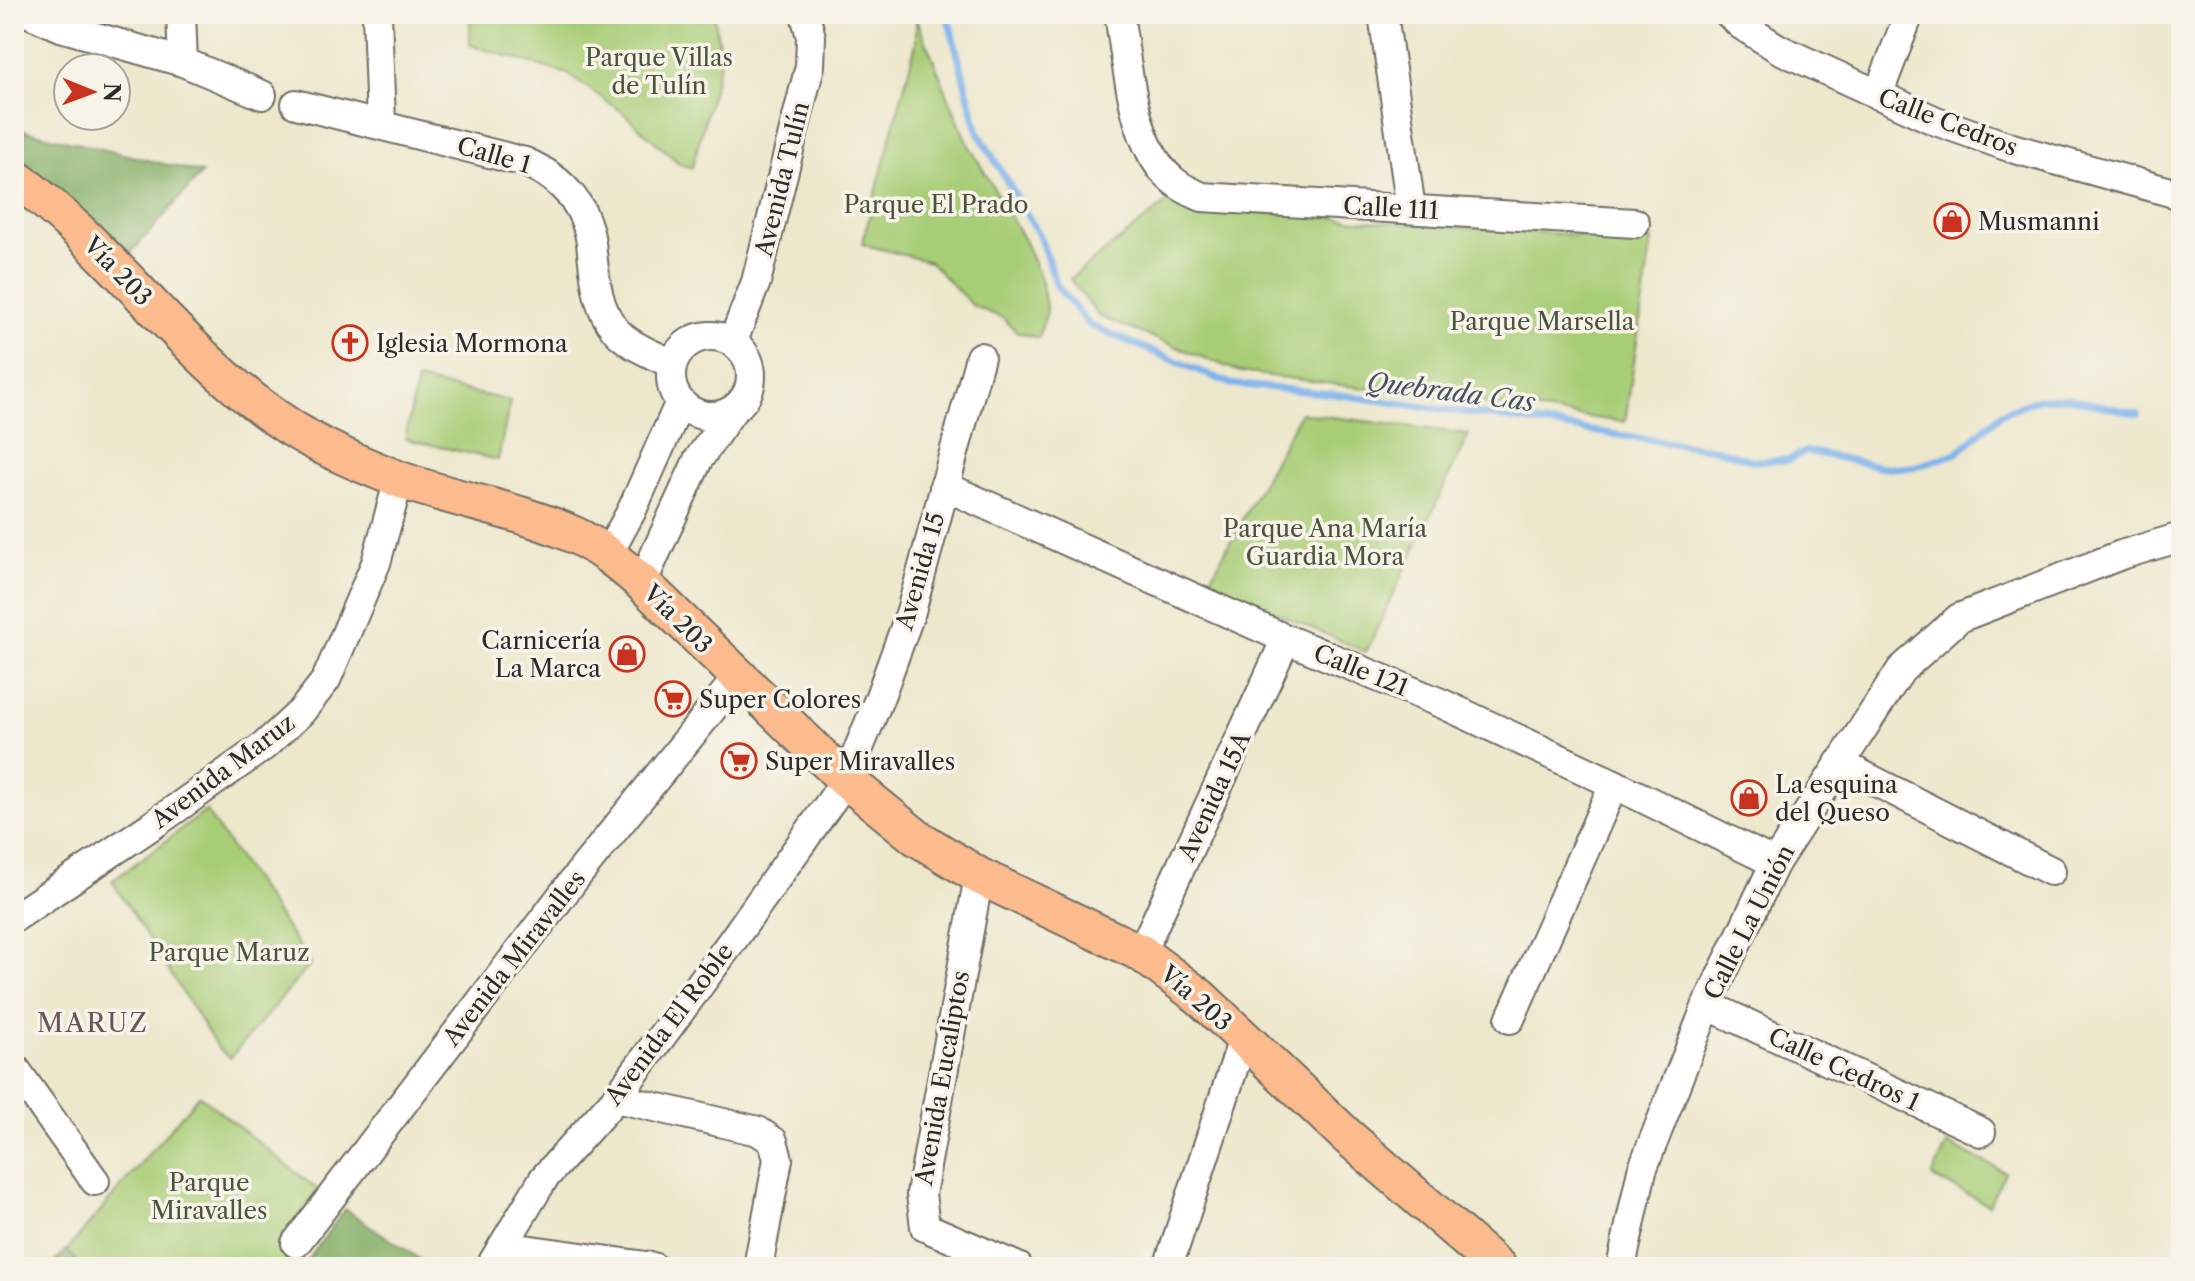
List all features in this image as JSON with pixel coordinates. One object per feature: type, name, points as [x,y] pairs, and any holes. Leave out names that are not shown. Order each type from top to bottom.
[{"type":"main road","name":"Vía 203","points":[[14,177],[52,204],[186,341],[253,402],[314,441],[399,479],[502,509],[573,534],[608,554],[846,780],[916,837],[979,876],[1141,953],[1200,997],[1347,1136],[1498,1267]]},
{"type":"street","points":[[31,14],[61,27],[183,62],[262,95]]},
{"type":"street","points":[[181,14],[183,62]]},
{"type":"street","points":[[377,14],[381,124]]},
{"type":"street","name":"Avenida Tulín","points":[[733,341],[756,282],[810,66],[811,37],[805,14]]},
{"type":"street","name":"Calle 111","points":[[1119,14],[1140,130],[1159,163],[1177,184],[1202,197],[1635,223]]},
{"type":"street","points":[[1383,14],[1411,209]]},
{"type":"street","name":"Calle Cedros","points":[[1729,14],[1779,49],[1936,121],[2012,148],[2180,192]]},
{"type":"street","points":[[1878,95],[1909,14]]},
{"type":"street","name":"Calle 1","points":[[296,104],[525,162],[547,172],[566,188],[584,216],[603,309],[615,329],[629,342],[672,364]]},
{"type":"street","points":[[642,583],[698,460],[732,411],[742,402],[752,376],[743,350],[733,341],[709,335],[686,343],[672,364],[673,390],[680,402],[699,415],[732,411]]},
{"type":"street","name":"Avenida 15","points":[[846,780],[911,611],[980,357]]},
{"type":"street","points":[[608,554],[631,512],[680,402]]},
{"type":"street","name":"Avenida Maruz","points":[[14,918],[264,746],[301,712],[326,680],[376,563],[399,479]]},
{"type":"street","name":"Calle 121","points":[[944,486],[1286,639],[1443,704],[1775,863]]},
{"type":"street","name":"Calle La Unión","points":[[1621,1267],[1642,1170],[1707,1005],[1775,863],[1901,670],[1959,618],[2121,555],[2181,537]]},
{"type":"street","name":"Avenida 15A","points":[[1141,953],[1286,639]]},
{"type":"street","name":"Avenida Miravalles","points":[[296,1243],[573,881],[738,677]]},
{"type":"street","points":[[1839,763],[2051,871]]},
{"type":"street","name":"Avenida El Roble","points":[[497,1256],[544,1178],[616,1098],[846,780]]},
{"type":"street","points":[[1510,1019],[1614,784]]},
{"type":"street","name":"Avenida Eucaliptos","points":[[979,876],[921,1194],[925,1227],[1018,1267]]},
{"type":"street","name":"Calle Cedros 1","points":[[1707,1005],[1981,1132]]},
{"type":"street","points":[[1168,1267],[1243,1039]]},
{"type":"street","points":[[14,1067],[95,1181]]},
{"type":"street","points":[[616,1098],[758,1131],[773,1141],[778,1159],[758,1267]]},
{"type":"street","points":[[497,1256],[653,1267]]},
{"type":"green space","name":"Parque Villas de Tulín","points":[[470,14],[714,14],[721,59],[692,168],[680,164],[622,112],[568,74],[470,45]]},
{"type":"green space","name":"Parque El Prado","points":[[916,17],[966,140],[1025,242],[1041,279],[1047,312],[1038,338],[1017,332],[1003,318],[973,306],[930,262],[862,244],[916,43]]},
{"type":"green space","points":[[14,128],[202,173],[131,253],[14,153]]},
{"type":"green space","name":"Parque Marsella","points":[[1166,203],[1406,224],[1652,240],[1625,422],[1240,372],[1098,316],[1070,279]]},
{"type":"green space","points":[[417,380],[510,401],[498,460],[405,439]]},
{"type":"green space","name":"Parque Ana María Guardia Mora","points":[[1300,413],[1469,434],[1366,652],[1208,583]]},
{"type":"green space","name":"Parque Maruz","points":[[206,811],[311,964],[230,1058],[217,1047],[112,881]]},
{"type":"green space","name":"Parque Miravalles","points":[[199,1095],[318,1190],[277,1248],[300,1267],[82,1267],[67,1250]]},
{"type":"green space","points":[[1947,1144],[2005,1172],[1989,1205],[1932,1177]]},
{"type":"green space","points":[[345,1209],[431,1267],[303,1267]]},
{"type":"green space","points":[[67,1250],[82,1267],[50,1267]]},
{"type":"waterway","name":"Quebrada Cas","points":[[947,14],[978,132],[1039,235],[1057,286],[1089,325],[1231,384],[1333,394],[1511,419],[1719,450],[1754,461],[1788,460],[1807,451],[1887,468],[1914,467],[1957,453],[2002,413],[2038,399],[2068,398],[2138,414]]},
{"type":"place","name":"Musmanni","points":[[1952,221]]},
{"type":"place","name":"Iglesia Mormona","points":[[350,343]]},
{"type":"place","name":"Carnicería La Marca","points":[[627,654]]},
{"type":"place","name":"Super Colores","points":[[673,699]]},
{"type":"place","name":"Super Miravalles","points":[[739,761]]},
{"type":"place","name":"La esquina del Queso","points":[[1749,798]]},
{"type":"district","name":"MARUZ","points":[[93,1023]]}]
